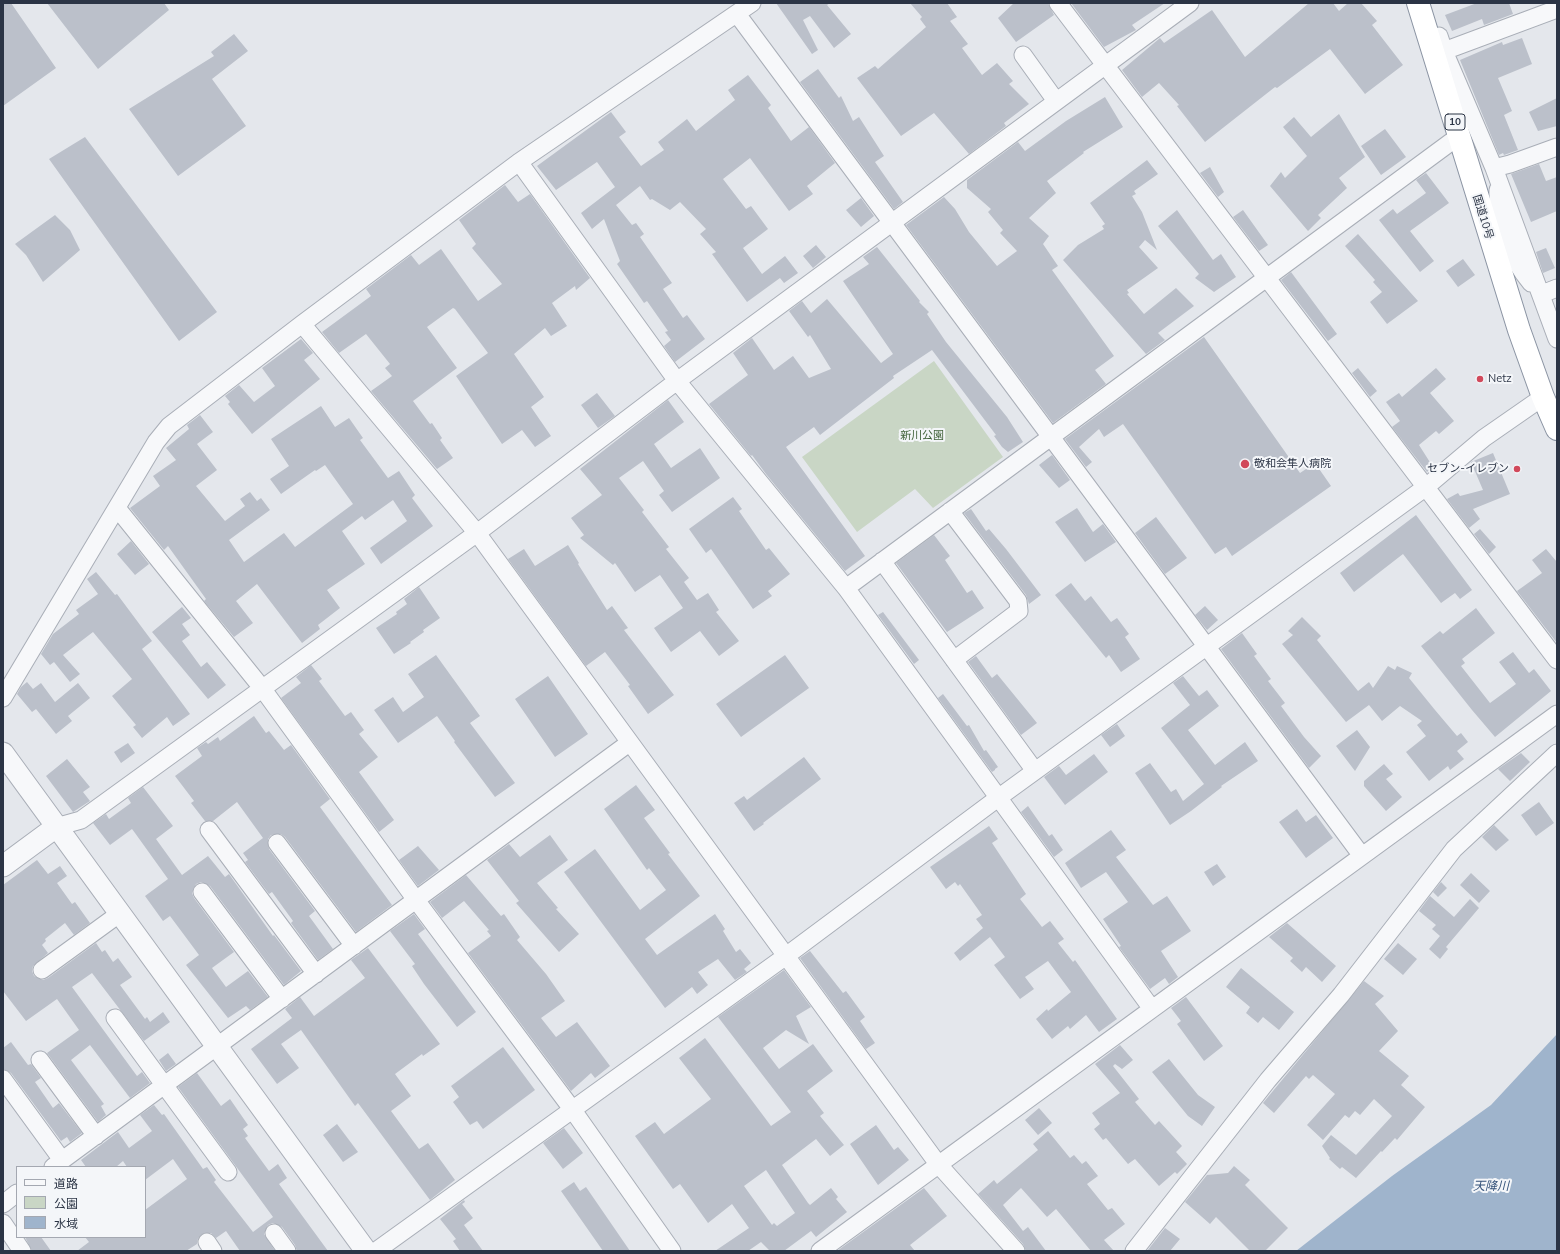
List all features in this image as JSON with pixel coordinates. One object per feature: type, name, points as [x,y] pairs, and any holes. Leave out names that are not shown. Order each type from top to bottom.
[{"type":"highway","name":"国道10号","points":[[1418,3],[1459,136],[1498,241],[1519,330],[1543,397],[1557,429]]},
{"type":"street","points":[[3,698],[156,442],[169,426],[302,324],[520,162],[752,3]]},
{"type":"street","points":[[1058,3],[1106,64],[1557,660]]},
{"type":"street","points":[[3,866],[56,827],[81,820],[477,533],[676,380],[1190,3]]},
{"type":"street","points":[[1429,3],[1444,51],[1549,291],[1557,339]]},
{"type":"street","points":[[1444,51],[1557,9]]},
{"type":"street","points":[[737,14],[1362,856]]},
{"type":"street","points":[[1023,55],[1056,101]]},
{"type":"street","points":[[846,588],[1459,136]]},
{"type":"street","points":[[1494,168],[1510,164],[1557,147]]},
{"type":"street","points":[[520,162],[676,380],[846,588],[1152,1009]]},
{"type":"street","points":[[1494,168],[1498,189],[1498,241],[1516,262],[1549,291]]},
{"type":"street","points":[[302,324],[477,533],[938,1164],[1016,1251]]},
{"type":"street","points":[[376,1251],[786,956],[998,798],[1426,487],[1484,438],[1543,397]]},
{"type":"street","points":[[117,508],[262,688],[416,900],[572,1109],[672,1251]]},
{"type":"street","points":[[950,511],[1018,601],[1019,611],[954,660]]},
{"type":"street","points":[[882,562],[1035,771]]},
{"type":"street","points":[[820,1251],[1557,714]]},
{"type":"street","points":[[3,1079],[65,1163],[96,1136],[164,1085],[630,743]]},
{"type":"street","points":[[3,753],[216,1048],[366,1251]]},
{"type":"street","points":[[1134,1251],[1268,1080],[1341,995],[1454,849],[1557,753]]},
{"type":"street","points":[[209,830],[316,974]]},
{"type":"street","points":[[278,843],[354,946]]},
{"type":"street","points":[[202,892],[282,999]]},
{"type":"street","points":[[42,970],[119,914]]},
{"type":"street","points":[[115,1018],[228,1172]]},
{"type":"street","points":[[40,1060],[96,1136]]},
{"type":"street","points":[[3,1204],[16,1194]]},
{"type":"street","points":[[3,1223],[22,1251]]},
{"type":"street","points":[[274,1233],[287,1251]]},
{"type":"green space","name":"新川公園","points":[[934,361],[1003,457],[933,508],[915,489],[857,532],[802,457]]},
{"type":"water","name":"天降川","points":[[1557,1034],[1557,1251],[1296,1251],[1392,1176],[1491,1105]]},
{"type":"building","points":[[3,3],[11,3],[56,68],[3,106]]},
{"type":"building","points":[[47,3],[164,3],[169,10],[98,69]]},
{"type":"building","points":[[776,3],[830,3],[827,5],[851,34],[834,48],[810,16],[803,20],[818,50],[812,54]]},
{"type":"building","points":[[910,3],[947,3],[957,17],[950,21],[968,44],[962,48],[982,75],[997,63],[1013,81],[1009,84],[1029,104],[1004,123],[1006,126],[969,154],[934,113],[901,136],[857,78],[875,66],[878,69],[926,27],[920,19],[922,17]]},
{"type":"building","points":[[1014,3],[1048,3],[1054,15],[1016,42],[998,18]]},
{"type":"building","points":[[1071,3],[1165,3],[1132,25],[1136,30],[1104,47]]},
{"type":"building","points":[[1309,3],[1333,3],[1339,11],[1348,3],[1361,3],[1377,21],[1372,25],[1403,65],[1365,94],[1330,49],[1277,88],[1275,87],[1205,142],[1177,106],[1179,105],[1159,83],[1142,97],[1122,70],[1160,38],[1164,43],[1212,10],[1245,57]]},
{"type":"building","points":[[1477,3],[1509,3],[1513,14],[1484,25],[1482,19],[1452,31],[1445,15]]},
{"type":"building","points":[[234,34],[248,51],[212,79],[246,126],[178,176],[129,109],[214,56],[211,52]]},
{"type":"building","points":[[1522,38],[1532,64],[1498,78],[1512,111],[1504,115],[1518,150],[1504,155],[1503,153],[1499,155],[1460,60],[1502,42],[1503,45]]},
{"type":"building","points":[[818,69],[839,98],[841,96],[853,121],[859,117],[884,156],[875,162],[903,202],[894,209],[800,82]]},
{"type":"building","points":[[748,75],[771,105],[768,108],[791,141],[809,127],[835,163],[807,186],[813,194],[789,211],[750,158],[723,179],[746,209],[751,206],[768,229],[743,248],[762,274],[785,256],[798,273],[784,283],[780,278],[747,302],[712,254],[716,252],[700,234],[706,229],[680,202],[670,210],[652,199],[650,200],[640,186],[616,205],[632,225],[636,223],[644,234],[640,237],[672,283],[663,289],[683,318],[687,315],[705,339],[675,362],[664,346],[671,340],[665,332],[668,331],[647,301],[644,303],[617,264],[620,261],[604,219],[592,229],[581,213],[615,187],[597,162],[556,190],[537,166],[611,112],[626,132],[619,137],[641,166],[664,150],[658,142],[687,119],[696,131],[735,100],[728,90]]},
{"type":"building","points":[[1105,97],[1123,127],[1083,152],[1084,153],[1047,181],[1056,193],[1029,218],[1049,236],[1043,244],[1058,266],[1052,270],[1114,356],[1095,370],[1106,384],[1053,423],[906,225],[944,197],[955,209],[969,232],[997,266],[1017,251],[1000,233],[1003,230],[988,212],[991,209],[967,188],[967,180],[1018,142],[1025,151],[1066,121]]},
{"type":"building","points":[[1557,98],[1557,126],[1538,131],[1529,112]]},
{"type":"building","points":[[1339,114],[1365,157],[1339,178],[1347,188],[1318,215],[1321,218],[1308,231],[1270,186],[1281,172],[1285,178],[1307,156],[1283,127],[1294,117],[1311,137]]},
{"type":"building","points":[[1385,129],[1406,157],[1381,175],[1361,146]]},
{"type":"building","points":[[85,137],[217,312],[179,341],[49,159]]},
{"type":"building","points":[[1147,160],[1158,174],[1134,191],[1136,194],[1132,196],[1142,212],[1157,250],[1145,240],[1139,247],[1158,268],[1127,290],[1129,293],[1127,294],[1144,314],[1176,288],[1194,306],[1158,333],[1165,340],[1146,354],[1063,260],[1078,245],[1104,229],[1102,226],[1105,224],[1090,203]]},
{"type":"building","points":[[1539,164],[1546,181],[1557,177],[1557,211],[1531,222],[1511,174]]},
{"type":"building","points":[[1210,167],[1224,192],[1218,197],[1200,173]]},
{"type":"building","points":[[1426,173],[1449,203],[1410,231],[1434,261],[1420,272],[1379,220],[1393,209],[1397,214],[1426,193],[1416,180]]},
{"type":"building","points":[[505,185],[518,202],[530,194],[590,278],[576,290],[575,286],[552,303],[567,326],[551,336],[545,328],[514,354],[544,397],[531,407],[551,436],[535,447],[522,430],[502,444],[456,376],[488,353],[455,309],[453,308],[427,327],[457,368],[413,401],[430,424],[432,423],[442,438],[440,440],[453,458],[437,469],[371,391],[392,376],[385,368],[390,364],[366,334],[339,353],[322,332],[371,296],[366,289],[411,255],[419,265],[441,249],[478,301],[502,284],[472,248],[476,244],[459,220]]},
{"type":"building","points":[[861,198],[874,216],[861,227],[846,210]]},
{"type":"building","points":[[1177,210],[1213,260],[1221,254],[1236,277],[1214,292],[1195,278],[1199,274],[1158,226]]},
{"type":"building","points":[[1243,210],[1268,245],[1259,251],[1233,217]]},
{"type":"building","points":[[55,215],[70,230],[80,250],[43,282],[26,255],[15,244]]},
{"type":"building","points":[[1358,234],[1418,301],[1387,324],[1370,302],[1382,292],[1373,282],[1375,280],[1345,246]]},
{"type":"building","points":[[816,245],[826,257],[813,268],[803,256]]},
{"type":"building","points":[[877,247],[920,301],[919,302],[929,312],[927,314],[946,342],[1007,417],[1023,442],[1008,452],[1002,447],[994,436],[996,435],[932,350],[893,376],[894,378],[820,435],[814,427],[786,447],[865,556],[845,571],[709,404],[748,375],[733,353],[752,338],[774,370],[793,356],[809,378],[831,369],[810,335],[808,337],[789,311],[802,301],[811,313],[827,299],[881,363],[893,354],[843,281],[869,264],[863,257]]},
{"type":"building","points":[[1546,248],[1555,268],[1543,273],[1536,252]]},
{"type":"building","points":[[1463,259],[1475,275],[1458,287],[1446,271]]},
{"type":"building","points":[[1291,272],[1337,334],[1328,341],[1281,280]]},
{"type":"building","points":[[1204,337],[1300,473],[1315,463],[1331,486],[1232,556],[1226,547],[1215,554],[1123,424],[1104,437],[1099,429],[1079,447],[1092,462],[1086,467],[1065,439]]},
{"type":"building","points":[[301,339],[313,353],[304,360],[320,379],[252,434],[228,404],[230,402],[225,396],[239,385],[254,402],[275,386],[262,368]]},
{"type":"building","points":[[1358,368],[1377,391],[1370,397],[1352,373]]},
{"type":"building","points":[[1436,368],[1446,379],[1430,393],[1454,421],[1439,434],[1436,431],[1419,445],[1433,467],[1427,472],[1392,427],[1400,421],[1386,402],[1399,393],[1402,397]]},
{"type":"building","points":[[597,393],[615,416],[598,428],[581,405]]},
{"type":"building","points":[[668,400],[684,422],[654,444],[671,468],[700,448],[720,478],[672,512],[659,495],[664,491],[643,461],[619,478],[644,510],[642,512],[669,547],[666,549],[689,578],[684,582],[697,600],[708,593],[719,610],[716,612],[739,641],[719,656],[700,631],[671,652],[654,628],[683,608],[660,575],[635,592],[615,563],[613,565],[580,538],[584,535],[571,518],[602,495],[580,469]]},
{"type":"building","points":[[321,406],[335,427],[349,418],[363,438],[360,440],[388,478],[399,471],[415,495],[412,498],[433,526],[381,564],[370,548],[407,521],[393,500],[365,520],[362,516],[342,531],[365,564],[327,590],[340,608],[318,625],[320,629],[302,643],[257,584],[236,601],[253,623],[234,637],[204,601],[206,599],[168,546],[164,550],[130,508],[160,486],[153,476],[176,460],[166,448],[189,429],[187,425],[200,415],[213,432],[197,444],[217,470],[196,486],[225,521],[245,506],[240,499],[250,492],[257,501],[261,498],[270,510],[229,540],[244,562],[284,533],[295,547],[353,504],[325,465],[316,471],[315,470],[281,494],[270,479],[289,466],[271,439]]},
{"type":"building","points":[[1493,453],[1510,494],[1473,509],[1480,519],[1469,528],[1447,499],[1458,493],[1460,496],[1483,490],[1471,462]]},
{"type":"building","points":[[1052,455],[1070,480],[1059,488],[1039,465]]},
{"type":"building","points":[[733,497],[742,509],[739,511],[766,550],[769,548],[790,574],[768,591],[772,596],[753,609],[711,549],[706,553],[689,529]]},
{"type":"building","points":[[1077,508],[1093,532],[1103,524],[1116,542],[1085,562],[1055,522]]},
{"type":"building","points":[[971,509],[986,531],[989,529],[1041,595],[1029,604],[1026,595],[964,513]]},
{"type":"building","points":[[1416,515],[1472,590],[1460,599],[1455,593],[1441,603],[1403,554],[1354,592],[1340,573]]},
{"type":"building","points":[[1156,517],[1187,558],[1165,574],[1135,533]]},
{"type":"building","points":[[1480,529],[1496,547],[1489,554],[1474,534]]},
{"type":"building","points":[[934,535],[950,556],[945,560],[967,593],[972,590],[984,608],[947,632],[896,563]]},
{"type":"building","points":[[131,541],[149,564],[135,575],[117,554]]},
{"type":"building","points":[[568,545],[579,563],[578,564],[607,610],[612,606],[628,628],[624,630],[674,695],[648,714],[628,686],[630,685],[605,652],[586,666],[508,559],[524,549],[535,566]]},
{"type":"building","points":[[1546,549],[1557,562],[1557,643],[1517,591],[1542,573],[1532,560]]},
{"type":"building","points":[[96,572],[115,595],[117,594],[152,641],[142,649],[190,714],[173,726],[167,717],[142,738],[133,727],[136,725],[112,696],[132,679],[93,632],[63,655],[80,674],[70,682],[54,662],[50,665],[41,654],[53,634],[79,614],[76,610],[98,594],[87,579]]},
{"type":"building","points":[[1071,583],[1085,601],[1091,596],[1111,622],[1117,618],[1129,634],[1125,637],[1140,659],[1121,672],[1109,655],[1106,658],[1055,595]]},
{"type":"building","points":[[419,587],[440,618],[423,630],[424,632],[410,642],[411,643],[394,654],[376,628],[397,614],[396,612],[407,604],[404,599]]},
{"type":"building","points":[[1205,606],[1218,620],[1207,630],[1195,615]]},
{"type":"building","points":[[182,607],[191,618],[182,624],[190,635],[182,641],[201,667],[207,662],[226,685],[208,699],[152,632]]},
{"type":"building","points":[[1476,608],[1495,633],[1462,659],[1465,663],[1461,666],[1490,703],[1516,684],[1499,662],[1513,652],[1529,673],[1534,669],[1551,691],[1495,737],[1421,646],[1440,631],[1443,634]]},
{"type":"building","points":[[883,612],[919,660],[914,664],[878,615]]},
{"type":"building","points":[[1302,617],[1321,636],[1317,640],[1358,691],[1369,682],[1373,688],[1388,666],[1395,670],[1397,666],[1412,673],[1409,678],[1457,736],[1461,733],[1468,742],[1457,751],[1464,759],[1450,770],[1448,766],[1429,781],[1406,752],[1426,736],[1417,725],[1422,721],[1400,706],[1382,721],[1369,705],[1346,722],[1282,644],[1293,635],[1288,631]]},
{"type":"building","points":[[1242,633],[1257,654],[1254,656],[1271,679],[1268,681],[1285,703],[1281,706],[1304,737],[1321,756],[1309,768],[1221,649]]},
{"type":"building","points":[[436,655],[480,716],[470,723],[515,783],[495,797],[454,742],[455,741],[437,716],[398,743],[374,710],[393,697],[403,712],[424,697],[408,674]]},
{"type":"building","points":[[785,655],[809,688],[741,737],[716,704]]},
{"type":"building","points":[[976,656],[992,678],[997,674],[1037,723],[1021,735],[968,662]]},
{"type":"building","points":[[311,665],[322,679],[319,681],[345,716],[351,712],[364,730],[359,734],[378,757],[359,772],[394,820],[379,832],[281,698],[301,683],[296,677]]},
{"type":"building","points":[[548,676],[588,734],[555,757],[515,699]]},
{"type":"building","points":[[1183,676],[1199,696],[1207,690],[1219,706],[1188,730],[1215,765],[1245,742],[1258,761],[1221,786],[1222,787],[1191,811],[1170,825],[1135,773],[1150,763],[1171,792],[1176,789],[1183,801],[1204,784],[1161,728],[1190,705],[1173,683]]},
{"type":"building","points":[[27,682],[33,689],[41,683],[55,702],[78,683],[90,698],[68,716],[72,721],[56,734],[36,709],[32,712],[17,694],[21,687]]},
{"type":"building","points":[[943,694],[967,726],[969,725],[984,751],[986,750],[998,767],[992,772],[938,698]]},
{"type":"building","points":[[254,716],[266,733],[269,731],[284,750],[291,745],[330,799],[320,807],[392,905],[356,932],[285,837],[281,834],[271,835],[268,839],[269,849],[315,911],[309,916],[333,949],[318,960],[291,923],[293,921],[272,892],[269,894],[245,862],[248,860],[243,853],[263,838],[237,802],[213,821],[205,821],[191,803],[194,801],[175,776],[202,756],[197,748],[206,742],[208,744],[218,737],[220,741]]},
{"type":"building","points":[[1117,724],[1125,736],[1110,747],[1101,735]]},
{"type":"building","points":[[1357,730],[1370,747],[1355,771],[1336,746]]},
{"type":"building","points":[[128,743],[135,753],[121,763],[114,752]]},
{"type":"building","points":[[1521,753],[1530,762],[1510,781],[1498,769]]},
{"type":"building","points":[[1094,754],[1108,772],[1065,805],[1044,777],[1059,766],[1066,775]]},
{"type":"building","points":[[804,757],[821,779],[754,831],[734,803],[744,796],[747,800]]},
{"type":"building","points":[[67,759],[90,787],[83,792],[90,801],[73,812],[46,776]]},
{"type":"building","points":[[1384,764],[1393,774],[1386,779],[1402,797],[1386,811],[1364,786],[1364,781]]},
{"type":"building","points":[[636,785],[655,810],[644,818],[670,853],[668,854],[700,896],[645,939],[657,955],[715,914],[725,929],[723,931],[736,952],[740,949],[751,963],[744,969],[747,972],[735,980],[718,959],[698,972],[708,985],[697,994],[692,987],[665,1008],[564,872],[595,849],[640,910],[666,890],[649,868],[647,870],[604,809]]},
{"type":"building","points":[[143,787],[173,826],[156,839],[182,875],[208,856],[225,877],[229,874],[273,936],[274,935],[301,971],[284,985],[210,886],[201,882],[196,884],[192,893],[194,898],[234,952],[212,968],[226,987],[248,971],[268,997],[250,1010],[246,1006],[228,1018],[186,965],[199,955],[170,916],[163,921],[145,896],[168,879],[132,829],[110,845],[93,823],[106,814],[109,819],[131,803],[128,798]]},
{"type":"building","points":[[1539,802],[1554,823],[1536,836],[1521,815]]},
{"type":"building","points":[[1028,806],[1049,836],[1052,834],[1063,850],[1054,857],[1021,812]]},
{"type":"building","points":[[1297,809],[1306,822],[1316,815],[1333,838],[1306,858],[1279,822]]},
{"type":"building","points":[[1494,825],[1509,840],[1496,851],[1482,837]]},
{"type":"building","points":[[989,826],[998,839],[992,843],[1026,894],[1020,899],[1042,927],[1050,921],[1064,939],[1058,943],[1073,962],[1075,960],[1117,1019],[1099,1032],[1086,1015],[1070,1029],[1068,1026],[1052,1039],[1036,1019],[1071,992],[1048,961],[1025,977],[1034,989],[1020,999],[994,965],[1005,957],[990,937],[960,961],[954,953],[983,928],[976,919],[982,915],[960,884],[958,886],[955,882],[946,889],[930,867]]},
{"type":"building","points":[[1111,830],[1126,850],[1116,857],[1153,905],[1167,896],[1191,931],[1161,951],[1178,977],[1169,984],[1165,978],[1150,989],[1119,947],[1121,946],[1103,919],[1128,902],[1106,872],[1081,888],[1065,863]]},
{"type":"building","points":[[550,835],[568,860],[537,883],[558,908],[556,909],[579,934],[559,952],[516,903],[519,901],[487,860],[509,844],[520,857]]},
{"type":"building","points":[[418,846],[439,870],[418,886],[399,860]]},
{"type":"building","points":[[37,860],[48,874],[60,866],[67,876],[57,883],[72,904],[75,902],[90,923],[74,935],[65,923],[45,939],[46,941],[42,945],[48,953],[33,966],[32,971],[34,976],[43,980],[48,978],[96,943],[102,952],[105,950],[113,962],[118,958],[132,977],[120,985],[145,1019],[147,1017],[150,1022],[163,1012],[170,1022],[144,1041],[92,973],[72,987],[137,1076],[142,1072],[150,1083],[130,1098],[90,1045],[71,1060],[104,1104],[101,1106],[106,1115],[98,1122],[47,1053],[79,1030],[57,999],[26,1021],[3,991],[3,885]]},
{"type":"building","points":[[1217,864],[1226,877],[1213,886],[1204,872]]},
{"type":"building","points":[[1471,873],[1490,891],[1479,903],[1460,885]]},
{"type":"building","points":[[466,875],[501,916],[504,914],[520,937],[517,940],[546,974],[565,1001],[541,1018],[556,1037],[577,1022],[610,1066],[595,1078],[591,1073],[571,1091],[468,953],[491,936],[487,931],[489,930],[464,901],[442,918],[430,902]]},
{"type":"building","points":[[1441,882],[1447,888],[1438,897],[1433,892]]},
{"type":"building","points":[[1430,896],[1454,917],[1470,899],[1479,908],[1446,947],[1448,949],[1440,959],[1429,949],[1440,936],[1432,929],[1436,925],[1419,911]]},
{"type":"building","points":[[414,914],[425,929],[418,934],[476,1012],[457,1027],[424,984],[412,966],[415,964],[390,931]]},
{"type":"building","points":[[1287,923],[1336,966],[1322,982],[1306,967],[1302,972],[1290,961],[1293,958],[1269,937]]},
{"type":"building","points":[[1398,943],[1417,959],[1403,975],[1384,959]]},
{"type":"building","points":[[368,948],[440,1044],[423,1056],[422,1054],[395,1074],[411,1096],[391,1111],[419,1149],[428,1143],[455,1180],[430,1200],[358,1103],[355,1106],[301,1030],[281,1044],[299,1068],[277,1084],[251,1049],[292,1018],[285,1009],[300,997],[314,1016],[365,978],[351,960]]},
{"type":"building","points":[[810,951],[843,993],[846,991],[865,1017],[860,1021],[875,1043],[866,1049],[800,958]]},
{"type":"building","points":[[1241,968],[1294,1012],[1279,1030],[1263,1017],[1258,1023],[1246,1013],[1250,1007],[1226,987]]},
{"type":"building","points":[[784,970],[811,1007],[796,1016],[809,1044],[786,1030],[763,1048],[779,1069],[813,1044],[833,1071],[807,1091],[824,1113],[820,1116],[844,1145],[830,1156],[816,1139],[782,1165],[810,1205],[831,1188],[838,1197],[836,1199],[847,1212],[816,1237],[811,1231],[784,1251],[770,1251],[761,1242],[748,1251],[715,1251],[749,1228],[732,1204],[708,1223],[680,1184],[673,1189],[635,1136],[655,1122],[664,1134],[711,1099],[679,1058],[705,1038],[771,1126],[791,1112],[718,1017]],"holes":[[[766,1170],[795,1213],[777,1226],[774,1223],[772,1225],[744,1186]]]},
{"type":"building","points":[[1364,981],[1384,996],[1375,1004],[1398,1031],[1379,1051],[1409,1076],[1401,1085],[1425,1107],[1397,1140],[1395,1138],[1356,1178],[1342,1167],[1340,1169],[1329,1159],[1330,1158],[1322,1146],[1331,1135],[1356,1155],[1392,1116],[1374,1099],[1360,1115],[1355,1111],[1349,1118],[1345,1115],[1323,1140],[1307,1125],[1335,1094],[1313,1075],[1309,1079],[1306,1076],[1274,1113],[1263,1103]]},
{"type":"building","points":[[1186,997],[1223,1046],[1204,1061],[1177,1024],[1181,1021],[1171,1008]]},
{"type":"building","points":[[11,1042],[28,1065],[31,1064],[41,1078],[35,1082],[53,1108],[59,1103],[82,1133],[70,1142],[67,1137],[61,1141],[11,1073],[3,1069],[3,1048]]},
{"type":"building","points":[[1120,1045],[1133,1060],[1122,1069],[1115,1064],[1113,1066],[1139,1099],[1135,1102],[1155,1125],[1159,1121],[1182,1146],[1176,1152],[1187,1164],[1177,1174],[1175,1172],[1159,1186],[1135,1159],[1128,1164],[1106,1138],[1103,1140],[1094,1129],[1100,1124],[1092,1113],[1120,1093],[1095,1064]]},
{"type":"building","points":[[503,1047],[535,1090],[483,1129],[477,1121],[470,1125],[453,1102],[459,1097],[451,1086]]},
{"type":"building","points":[[168,1053],[176,1064],[166,1071],[159,1060]]},
{"type":"building","points":[[1169,1059],[1198,1095],[1215,1107],[1202,1126],[1188,1116],[1152,1072]]},
{"type":"building","points":[[197,1073],[221,1106],[230,1099],[248,1125],[243,1129],[248,1136],[245,1138],[269,1171],[278,1164],[287,1178],[279,1184],[328,1251],[297,1251],[295,1245],[282,1227],[273,1223],[268,1225],[264,1234],[275,1251],[240,1251],[226,1231],[216,1238],[211,1233],[202,1234],[198,1238],[197,1244],[186,1251],[77,1251],[89,1242],[86,1238],[146,1238],[146,1209],[187,1179],[173,1159],[146,1179],[146,1166],[126,1166],[123,1161],[117,1166],[85,1166],[81,1160],[118,1132],[129,1148],[152,1131],[140,1115],[154,1105],[162,1115],[164,1114],[203,1169],[207,1167],[216,1180],[214,1182],[253,1232],[273,1217],[178,1087]]},
{"type":"building","points":[[1039,1108],[1052,1123],[1038,1135],[1025,1120]]},
{"type":"building","points":[[337,1124],[358,1152],[343,1162],[323,1135]]},
{"type":"building","points":[[876,1125],[894,1150],[898,1147],[909,1160],[878,1185],[850,1144]]},
{"type":"building","points":[[564,1128],[583,1153],[563,1169],[543,1143]]},
{"type":"building","points":[[1048,1131],[1070,1158],[1074,1155],[1082,1164],[1086,1161],[1098,1176],[1087,1184],[1108,1210],[1112,1208],[1125,1224],[1104,1240],[1114,1251],[1091,1251],[1056,1209],[1047,1217],[1021,1188],[1003,1205],[1023,1231],[1028,1227],[1046,1251],[1026,1251],[1023,1244],[978,1194],[994,1180],[997,1184],[1038,1150],[1033,1144]]},
{"type":"building","points":[[1234,1166],[1250,1180],[1245,1185],[1288,1228],[1265,1251],[1250,1251],[1216,1217],[1210,1224],[1185,1202],[1207,1175],[1228,1173]]},
{"type":"building","points":[[574,1182],[580,1191],[586,1187],[630,1251],[603,1251],[561,1191]]},
{"type":"building","points":[[924,1188],[947,1216],[910,1245],[915,1251],[837,1251]]},
{"type":"building","points":[[464,1200],[465,1202],[462,1204],[473,1218],[464,1225],[483,1251],[460,1251],[453,1241],[456,1239],[440,1219]]},
{"type":"building","points":[[1165,1228],[1180,1239],[1170,1251],[1147,1251]]},
{"type":"building","points":[[26,1238],[42,1238],[51,1251],[32,1251]]},
{"type":"place","name":"Netz","points":[[1480,379]]},
{"type":"place","name":"敬和会隼人病院","points":[[1245,464]]},
{"type":"place","name":"セブン-イレブン","points":[[1517,469]]}]
